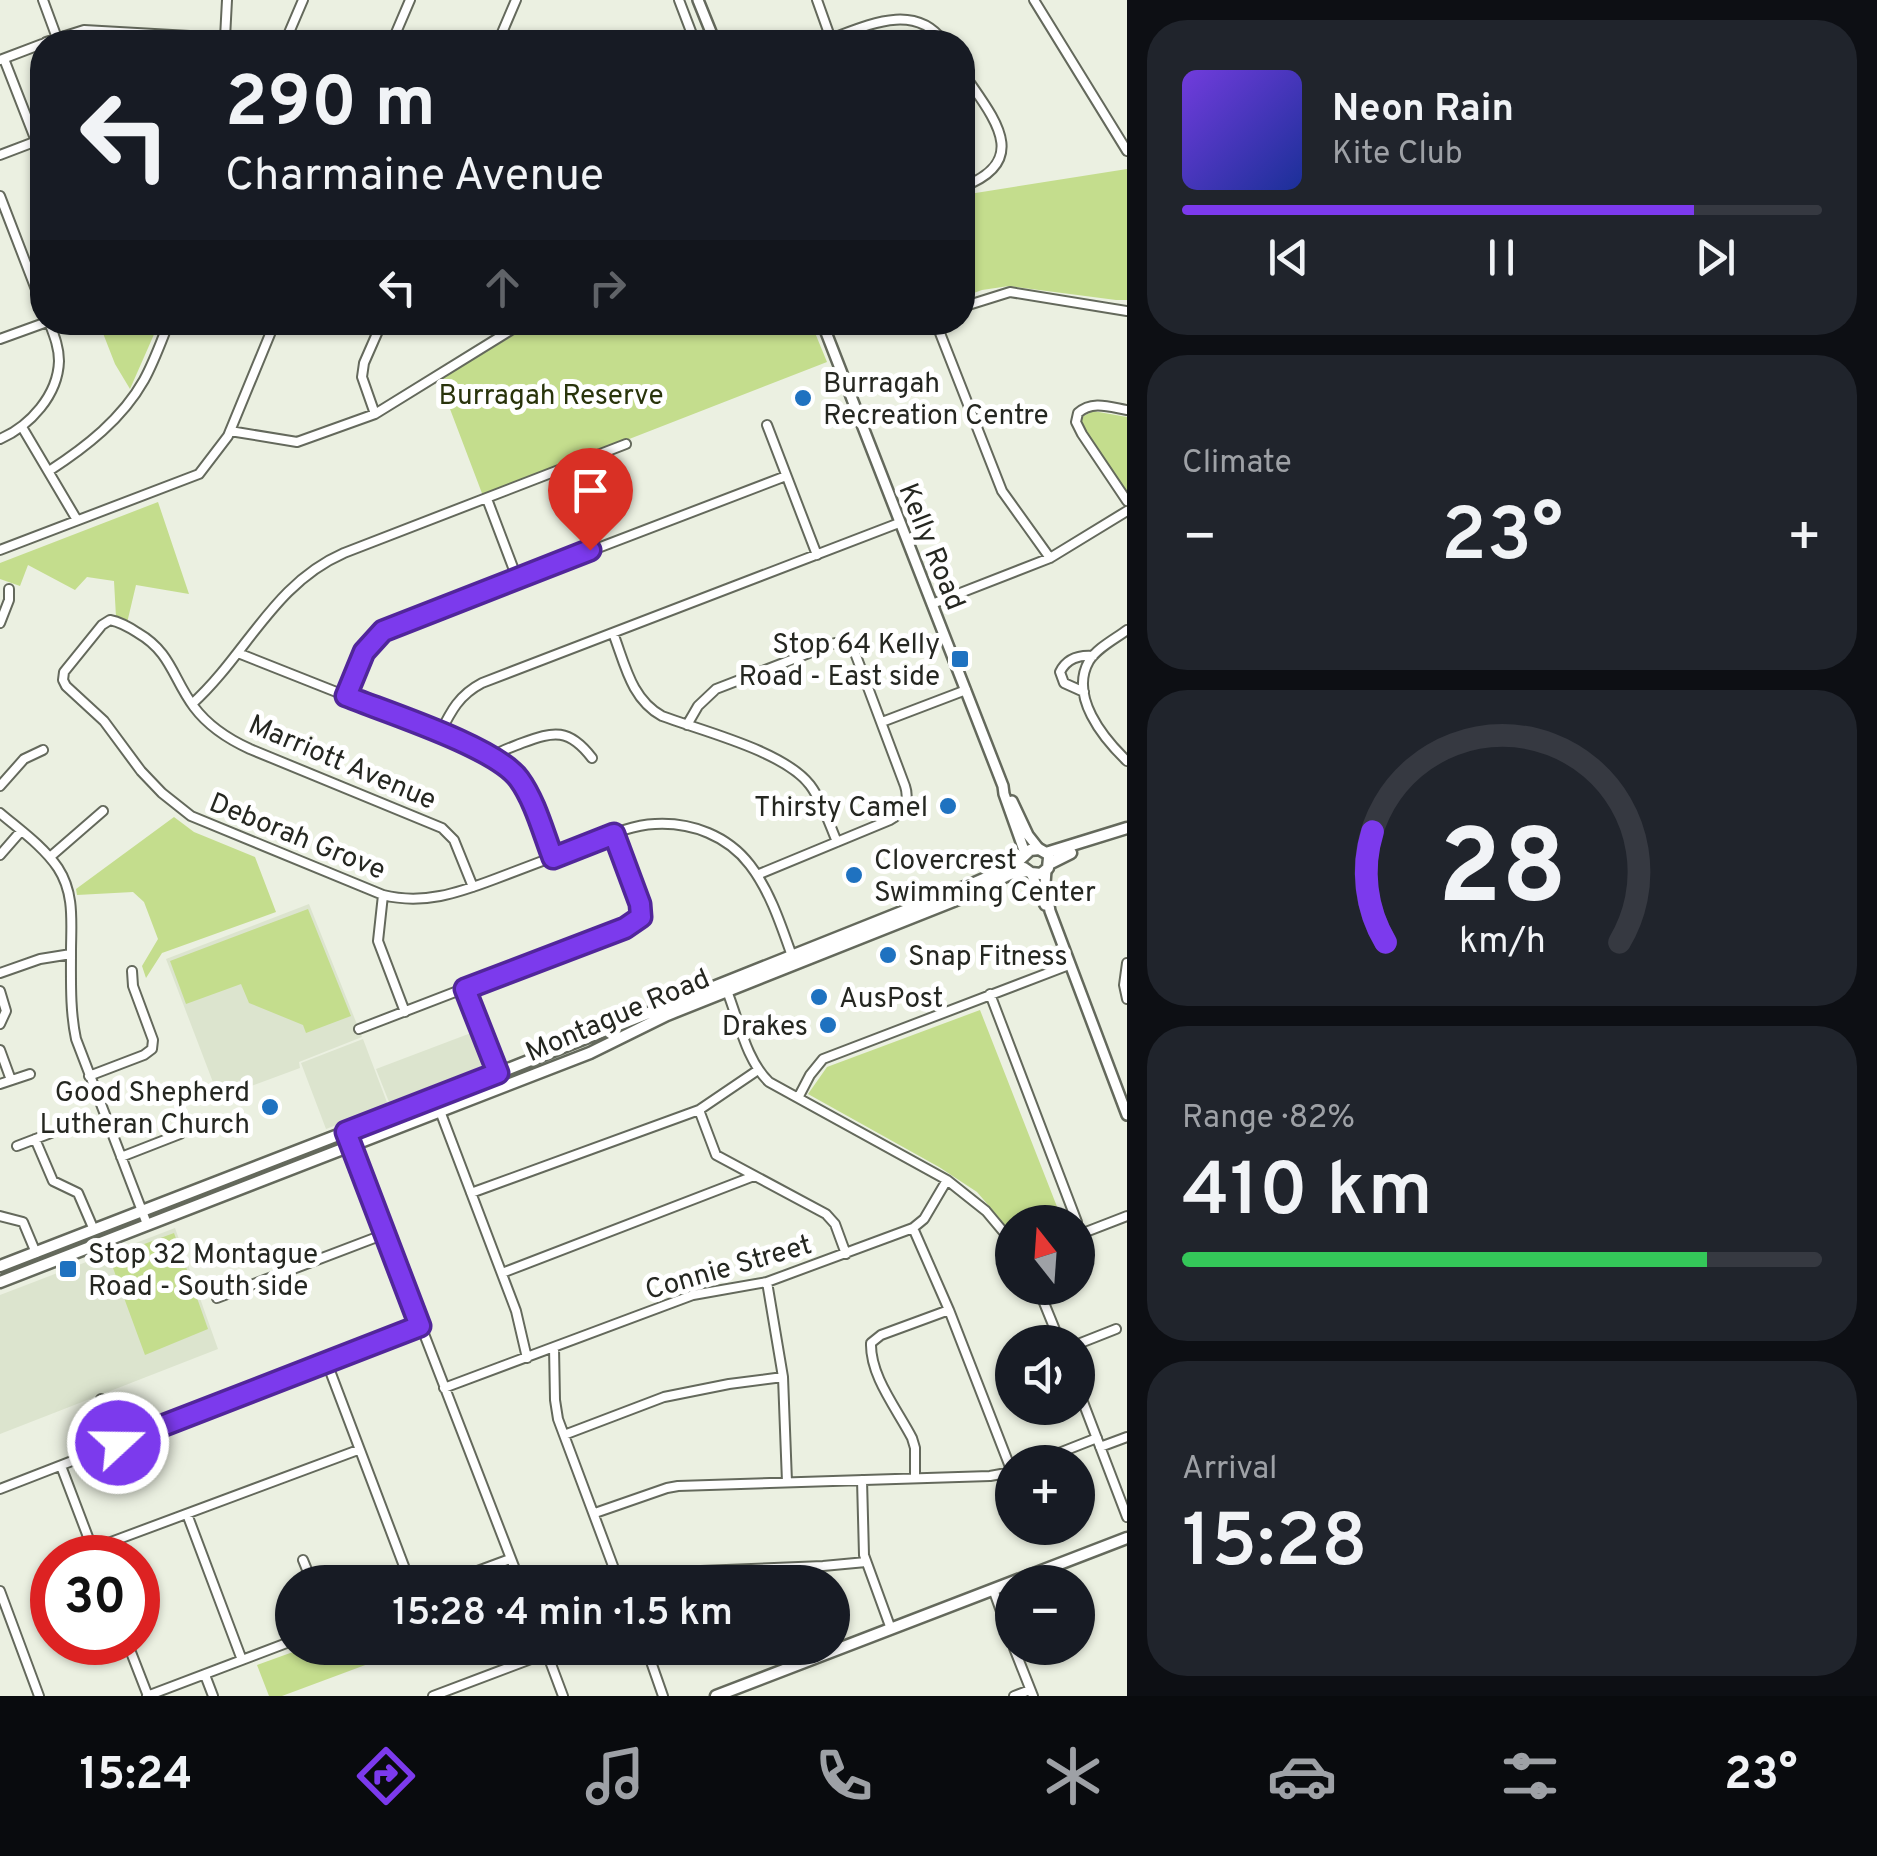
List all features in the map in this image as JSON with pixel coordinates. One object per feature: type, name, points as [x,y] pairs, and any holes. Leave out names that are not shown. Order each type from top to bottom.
[{"type":"main road","points":[[1045,859],[1127,828]]},
{"type":"main road","points":[[1030,850],[1045,859],[1041,874],[1029,872],[1023,863],[1030,850]]},
{"type":"main road","name":"Montague Road","points":[[794,960],[1001,872],[1024,855]]},
{"type":"main road","name":"Montague Road","points":[[0,1266],[961,898],[1010,874],[1029,872]]},
{"type":"main road","name":"Montague Road","points":[[0,1282],[590,1054],[726,987]]},
{"type":"main road","points":[[346,1132],[351,1145]]},
{"type":"main road","points":[[716,1696],[1127,1538]]},
{"type":"street","points":[[42,0],[54,30]]},
{"type":"street","points":[[226,30],[228,0]]},
{"type":"street","points":[[290,30],[303,0]]},
{"type":"street","points":[[397,30],[410,0]]},
{"type":"street","points":[[503,30],[516,0]]},
{"type":"street","points":[[679,0],[690,30]]},
{"type":"street","points":[[698,0],[710,30]]},
{"type":"street","points":[[817,0],[828,30]]},
{"type":"street","points":[[1034,0],[1127,152]]},
{"type":"street","points":[[857,30],[899,18],[933,30]]},
{"type":"street","points":[[30,49],[2,60],[30,121]]},
{"type":"street","points":[[975,91],[995,122],[1002,144],[999,162],[975,181]]},
{"type":"street","points":[[0,155],[30,143]]},
{"type":"street","points":[[0,196],[30,274]]},
{"type":"street","points":[[975,303],[1010,292],[1127,311]]},
{"type":"street","points":[[0,340],[30,329]]},
{"type":"street","points":[[0,439],[22,427],[42,404],[56,376],[58,353],[52,335]]},
{"type":"street","points":[[49,471],[89,444],[132,398],[164,335]]},
{"type":"street","points":[[0,550],[199,474],[230,431],[270,335]]},
{"type":"street","points":[[374,414],[362,377],[376,335]]},
{"type":"street","points":[[230,431],[297,442],[374,414],[503,335]]},
{"type":"street","name":"Kelly Road","points":[[827,335],[1003,786],[1024,855]]},
{"type":"street","points":[[941,335],[1002,491],[1050,558]]},
{"type":"street","points":[[1127,410],[1088,406],[1078,413],[1076,422],[1127,502]]},
{"type":"street","points":[[767,425],[817,555]]},
{"type":"street","points":[[22,427],[77,520]]},
{"type":"street","points":[[192,704],[219,678],[292,587],[323,564],[626,444]]},
{"type":"street","points":[[346,696],[364,652],[383,631],[786,476]]},
{"type":"street","points":[[487,499],[517,578]]},
{"type":"street","points":[[932,604],[1050,558],[1127,511]]},
{"type":"street","points":[[440,734],[458,701],[475,686],[900,524]]},
{"type":"street","points":[[0,623],[9,589]]},
{"type":"street","name":"Marriott Avenue","points":[[62,680],[67,666],[102,625],[113,620],[158,647],[192,704],[215,729],[241,745],[442,828],[454,840],[474,888]]},
{"type":"street","points":[[1127,630],[1093,656],[1084,676],[1090,713],[1127,762]]},
{"type":"street","points":[[614,634],[639,698],[655,712],[761,752],[802,776],[816,795],[837,842]]},
{"type":"street","points":[[687,725],[698,706],[716,689],[840,642],[855,653],[908,794],[906,803],[896,816],[757,875]]},
{"type":"street","points":[[238,652],[493,756],[522,783],[553,858]]},
{"type":"street","points":[[1084,692],[1064,683],[1060,672],[1065,663],[1079,656],[1093,656]]},
{"type":"street","name":"Deborah Grove","points":[[62,680],[104,721],[152,782],[191,816],[383,895],[434,898],[474,888],[614,834],[652,824],[705,830],[733,847],[757,875],[794,960]]},
{"type":"street","points":[[882,722],[966,690]]},
{"type":"street","points":[[493,756],[546,734],[558,733],[578,742],[592,758]]},
{"type":"street","points":[[0,786],[24,758],[43,750]]},
{"type":"street","name":"Kelly Road","points":[[1003,786],[1028,836],[1045,859],[1050,911]]},
{"type":"street","points":[[50,857],[102,811]]},
{"type":"street","points":[[0,814],[50,857],[70,896],[73,1023],[78,1046],[147,1224]]},
{"type":"street","points":[[0,855],[21,831]]},
{"type":"street","points":[[359,1029],[640,920],[640,904],[614,834]]},
{"type":"street","name":"Kelly Road","points":[[1029,872],[1050,911],[1127,1115]]},
{"type":"street","points":[[383,895],[378,941],[405,1012]]},
{"type":"street","points":[[0,973],[40,959],[71,954]]},
{"type":"street","points":[[1127,962],[1127,999]]},
{"type":"street","points":[[798,1098],[823,1059],[1069,964]]},
{"type":"street","points":[[89,1076],[148,1054],[152,1049],[153,1040],[134,989],[132,972]]},
{"type":"street","points":[[726,987],[751,1058],[774,1085],[947,1180],[995,1220]]},
{"type":"street","points":[[465,989],[503,1086]]},
{"type":"street","points":[[0,991],[6,1009],[0,1024]]},
{"type":"street","points":[[990,994],[1069,1205]]},
{"type":"street","points":[[0,1050],[11,1080]]},
{"type":"street","points":[[471,1194],[699,1110],[758,1070]]},
{"type":"street","points":[[0,1084],[30,1074]]},
{"type":"street","points":[[699,1110],[716,1155],[830,1217],[846,1254]]},
{"type":"street","points":[[440,1111],[519,1320],[526,1358]]},
{"type":"street","points":[[17,1146],[51,1132]]},
{"type":"street","points":[[120,1157],[180,1134]]},
{"type":"street","points":[[34,1139],[53,1181],[78,1193],[94,1230]]},
{"type":"street","points":[[351,1145],[513,1565]]},
{"type":"street","points":[[502,1273],[754,1176]]},
{"type":"street","points":[[947,1180],[924,1220],[913,1228],[1002,1445]]},
{"type":"street","points":[[0,1216],[23,1222],[36,1252]]},
{"type":"street","points":[[1095,1224],[1127,1216]]},
{"type":"street","name":"Connie Street","points":[[444,1388],[698,1294],[766,1282],[913,1228]]},
{"type":"street","points":[[217,1298],[385,1234]]},
{"type":"street","points":[[766,1282],[782,1378],[788,1482]]},
{"type":"street","points":[[915,1478],[914,1444],[876,1370],[871,1343],[881,1335],[949,1310]]},
{"type":"street","points":[[0,1489],[420,1326]]},
{"type":"street","points":[[1095,1337],[1116,1329]]},
{"type":"street","points":[[554,1347],[554,1400],[612,1565]]},
{"type":"street","points":[[326,1363],[403,1565]]},
{"type":"street","points":[[564,1435],[672,1395],[782,1378]]},
{"type":"street","points":[[101,1399],[118,1443]]},
{"type":"street","points":[[1092,1425],[1127,1517]]},
{"type":"street","points":[[1092,1445],[1127,1437]]},
{"type":"street","points":[[137,1535],[358,1450]]},
{"type":"street","points":[[60,1466],[87,1535]]},
{"type":"street","points":[[595,1513],[667,1488],[995,1475]]},
{"type":"street","points":[[862,1480],[866,1562],[892,1629]]},
{"type":"street","points":[[187,1514],[242,1660]]},
{"type":"street","points":[[494,1565],[510,1559]]},
{"type":"street","points":[[303,1560],[305,1565]]},
{"type":"street","points":[[834,1565],[866,1562]]},
{"type":"street","points":[[993,1590],[995,1595]]},
{"type":"street","points":[[0,1591],[40,1696]]},
{"type":"street","points":[[136,1665],[147,1696],[275,1647]]},
{"type":"street","points":[[433,1696],[509,1665]]},
{"type":"street","points":[[552,1665],[564,1696]]},
{"type":"street","points":[[652,1665],[663,1696]]},
{"type":"street","points":[[1014,1696],[1032,1693],[1022,1665]]},
{"type":"street","points":[[205,1675],[213,1696]]},
{"type":"shaded area","points":[[309,904],[362,1037],[299,1062],[300,1068],[219,1098],[166,959]]},
{"type":"shaded area","points":[[471,1033],[483,1062],[480,1067],[389,1102],[376,1069]]},
{"type":"shaded area","points":[[363,1039],[388,1105],[326,1129],[301,1063]]},
{"type":"shaded area","points":[[175,1228],[218,1349],[0,1434],[0,1295]]},
{"type":"green space","points":[[1127,169],[1127,300],[1009,286],[975,293],[975,193]]},
{"type":"green space","points":[[104,335],[154,335],[130,389]]},
{"type":"green space","name":"Burragah Reserve","points":[[514,335],[816,335],[827,362],[483,496],[439,380]]},
{"type":"green space","points":[[1093,411],[1127,417],[1127,494],[1082,427],[1082,417]]},
{"type":"green space","points":[[158,502],[189,594],[136,585],[127,623],[116,617],[114,581],[87,577],[75,590],[28,565],[20,586],[0,579],[0,563]]},
{"type":"green space","points":[[174,817],[194,832],[255,857],[276,912],[162,953],[146,978],[142,966],[158,939],[144,902],[133,892],[77,895],[76,889]]},
{"type":"green space","points":[[308,909],[351,1016],[306,1033],[303,1025],[249,1003],[241,984],[186,1004],[170,961]]},
{"type":"green space","points":[[980,1010],[1056,1205],[995,1205],[995,1213],[977,1192],[939,1167],[808,1094],[827,1067]]},
{"type":"green space","points":[[174,1233],[208,1329],[145,1355],[109,1257]]},
{"type":"green space","points":[[275,1658],[275,1665],[365,1665],[282,1696],[269,1696],[257,1665]]},
{"type":"place","name":"Burragah Recreation Centre","points":[[803,398]]},
{"type":"place","name":"Stop 64 Kelly Road - East side","points":[[960,659]]},
{"type":"place","name":"Thirsty Camel","points":[[948,806]]},
{"type":"place","name":"Clovercrest Swimming Center","points":[[854,875]]},
{"type":"place","name":"Snap Fitness","points":[[888,955]]},
{"type":"place","name":"AusPost","points":[[819,997]]},
{"type":"place","name":"Drakes","points":[[828,1025]]},
{"type":"place","name":"Good Shepherd Lutheran Church","points":[[270,1107]]},
{"type":"place","name":"Stop 32 Montague Road - South side","points":[[68,1269]]},
{"type":"route","points":[[118,1443],[420,1326],[346,1132],[498,1073],[465,989],[625,928],[641,917],[642,909],[614,834],[553,858],[522,783],[500,761],[346,696],[364,652],[383,631],[590,550]]}]
